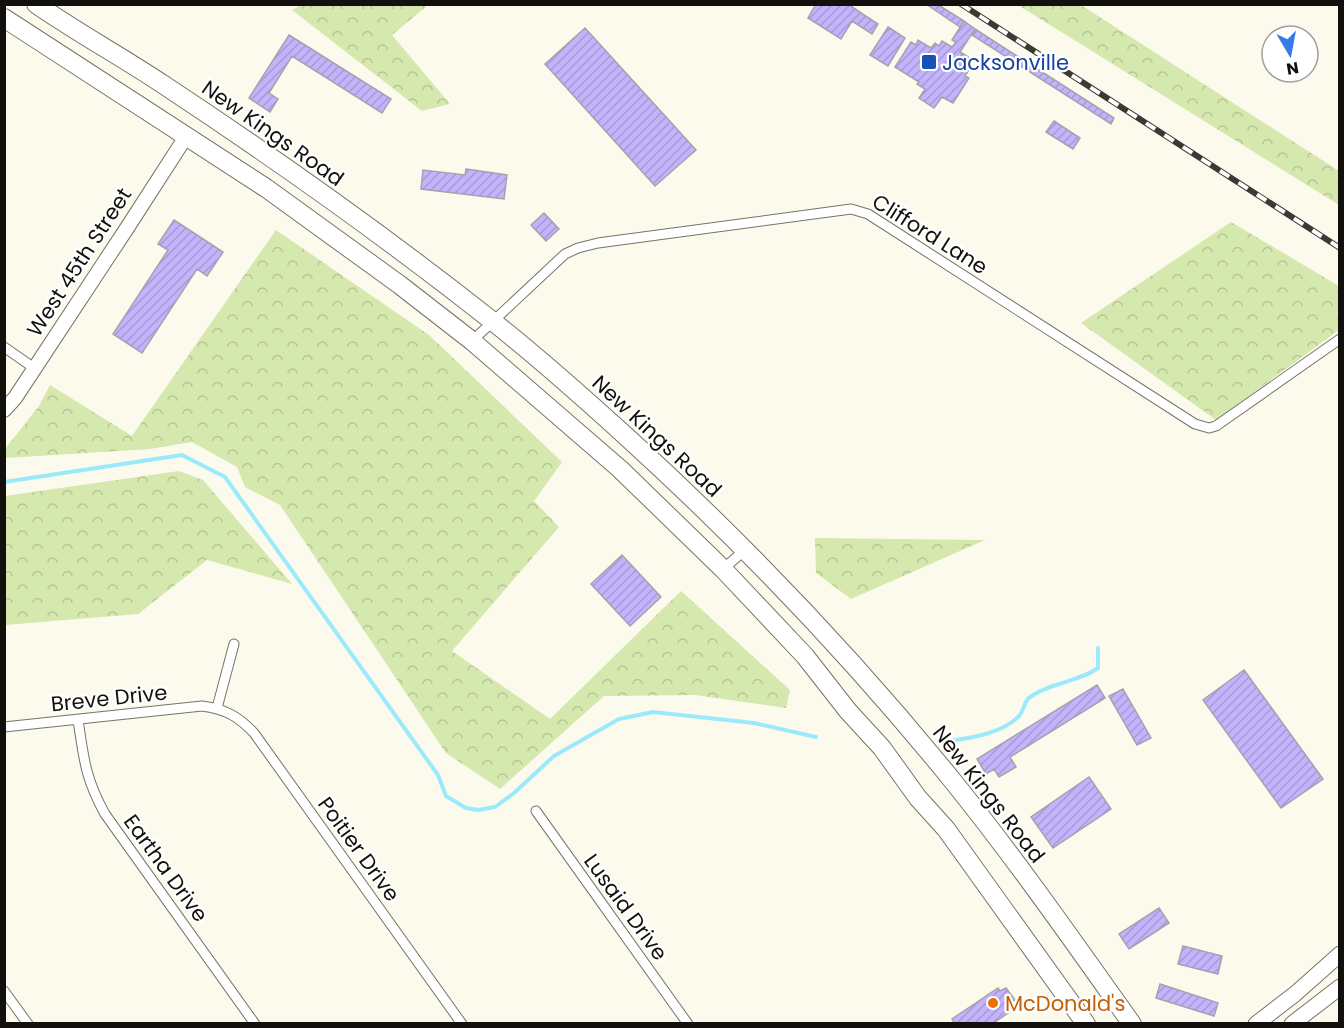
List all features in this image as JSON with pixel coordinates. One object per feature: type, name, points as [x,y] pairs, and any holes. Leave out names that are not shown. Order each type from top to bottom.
[{"type":"highway","name":"New Kings Road","points":[[36,4],[163,84],[348,213],[493,321],[682,487],[839,648],[952,780],[1004,847],[1132,1023]]},
{"type":"highway","points":[[4,18],[187,135],[400,285],[472,341],[620,469],[723,569],[805,656],[848,711],[882,748],[918,798],[946,829],[1086,1023]]},
{"type":"highway","points":[[163,84],[186,124],[187,135]]},
{"type":"highway","points":[[187,135],[210,133],[243,140]]},
{"type":"main road","points":[[1256,1023],[1295,994],[1340,954]]},
{"type":"main road","points":[[1292,1023],[1340,987]]},
{"type":"street","name":"West 45th Street","points":[[4,410],[187,135]]},
{"type":"street","name":"Clifford Lane","points":[[472,341],[551,265],[565,254],[578,248],[598,243],[851,209],[868,214],[1202,427],[1216,426],[1340,339]]},
{"type":"street","points":[[4,347],[34,368]]},
{"type":"street","points":[[723,569],[745,550]]},
{"type":"street","points":[[217,708],[234,644]]},
{"type":"street","name":"Breve Drive","points":[[4,727],[202,706],[217,708]]},
{"type":"street","name":"Poitier Drive","points":[[217,708],[240,719],[254,733],[462,1023]]},
{"type":"street","name":"Eartha Drive","points":[[78,720],[85,770],[92,792],[105,814],[255,1023]]},
{"type":"street","name":"Lusaid Drive","points":[[536,811],[688,1023]]},
{"type":"street","points":[[4,991],[28,1023]]},
{"type":"green space","points":[[301,5],[428,5],[392,35],[450,104],[422,111],[292,10]]},
{"type":"green space","points":[[1018,5],[1081,5],[1339,171],[1339,205]]},
{"type":"green space","points":[[1231,222],[1339,286],[1339,330],[1216,420],[1081,323]]},
{"type":"green space","points":[[276,230],[429,335],[562,462],[534,501],[559,527],[452,651],[550,719],[681,591],[790,690],[786,708],[695,695],[604,696],[500,789],[446,753],[280,505],[245,487],[237,467],[192,442],[150,449],[5,458],[5,449],[39,406],[50,385],[132,436]]},
{"type":"green space","points":[[179,471],[203,480],[292,584],[207,560],[138,614],[5,625],[5,496]]},
{"type":"green space","points":[[815,538],[985,540],[851,599],[816,573]]},
{"type":"building","points":[[816,4],[853,4],[852,7],[878,24],[872,34],[852,21],[841,39],[808,18]]},
{"type":"building","points":[[926,4],[937,4],[964,21],[960,27]]},
{"type":"building","points":[[964,21],[975,29],[960,52],[970,58],[966,64],[971,66],[965,76],[969,78],[953,103],[942,97],[934,108],[919,98],[925,89],[917,84],[919,82],[895,67],[911,42],[916,45],[918,40],[931,48],[935,43],[939,46],[942,41],[952,47],[956,42],[952,40]]},
{"type":"building","points":[[888,27],[905,38],[888,66],[870,55]]},
{"type":"building","points":[[585,28],[696,150],[655,186],[545,64]]},
{"type":"building","points":[[975,29],[1114,118],[1111,124],[972,35]]},
{"type":"building","points":[[289,35],[391,99],[382,113],[292,56],[269,93],[278,99],[270,112],[249,98]]},
{"type":"building","points":[[1054,121],[1080,138],[1073,149],[1046,132]]},
{"type":"building","points":[[466,169],[507,175],[504,199],[421,189],[423,170],[465,175]]},
{"type":"building","points":[[544,213],[559,229],[546,241],[531,225]]},
{"type":"building","points":[[174,220],[223,252],[207,276],[197,269],[142,353],[113,334],[168,250],[158,244]]},
{"type":"building","points":[[622,555],[661,597],[630,626],[591,584]]},
{"type":"building","points":[[1244,670],[1323,779],[1281,808],[1203,700]]},
{"type":"building","points":[[1097,685],[1105,698],[1010,757],[1016,767],[999,777],[994,769],[986,774],[977,759]]},
{"type":"building","points":[[1123,689],[1151,738],[1137,745],[1109,696]]},
{"type":"building","points":[[1089,777],[1111,809],[1053,848],[1031,817]]},
{"type":"building","points":[[1159,908],[1169,923],[1129,949],[1119,934]]},
{"type":"building","points":[[1183,946],[1222,956],[1218,974],[1178,964]]},
{"type":"building","points":[[1160,984],[1218,1003],[1214,1016],[1156,998]]},
{"type":"building","name":"McDonald's","points":[[998,988],[1000,991],[1006,988],[1015,1000],[1007,1006],[1011,1011],[992,1024],[955,1024],[952,1019]]},
{"type":"waterway","points":[[4,482],[182,455],[225,477],[438,775],[446,796],[466,808],[478,810],[495,807],[514,793],[554,756],[619,719],[653,712],[754,723],[816,737]]},
{"type":"waterway","points":[[950,741],[996,731],[1019,716],[1026,701],[1038,692],[1081,677],[1098,668],[1098,648]]},
{"type":"railway","points":[[961,4],[1340,248]]},
{"type":"place","name":"Jacksonville","points":[[929,62]]},
{"type":"place","name":"McDonald's","points":[[993,1003]]}]
